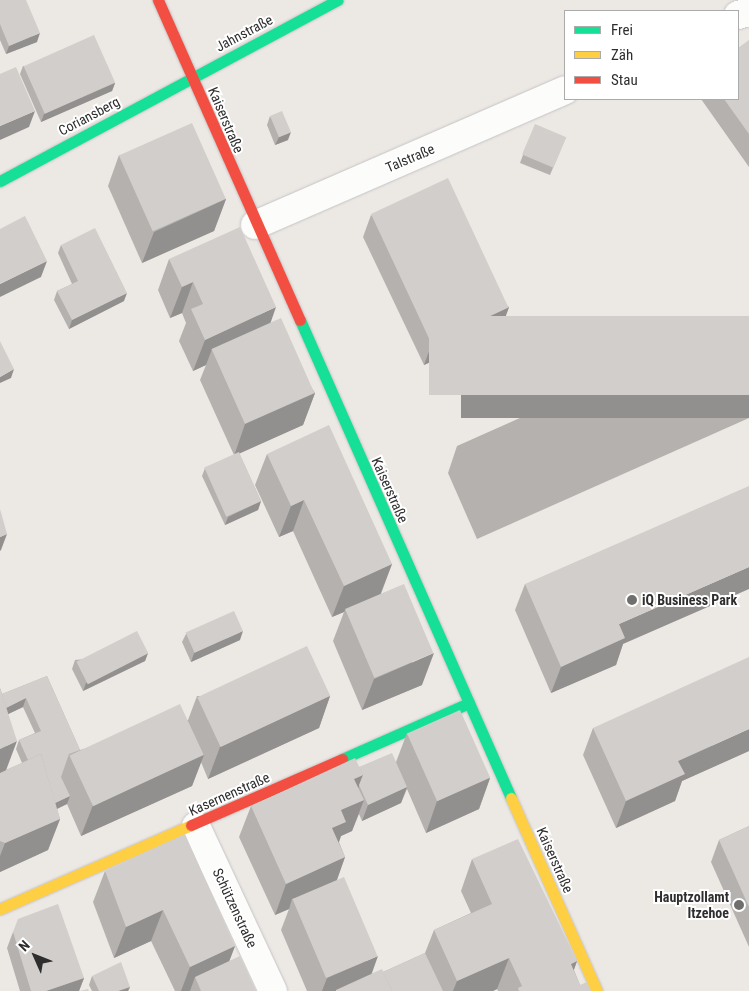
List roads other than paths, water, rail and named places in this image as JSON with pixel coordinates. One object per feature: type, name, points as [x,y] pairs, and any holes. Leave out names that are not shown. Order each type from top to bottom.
[{"type":"main road","name":"Kaiserstraße","points":[[158,0],[255,224],[597,991]]},
{"type":"main road","name":"Jahnstraße","points":[[192,78],[337,0]]},
{"type":"main road","name":"Coriansberg","points":[[0,181],[192,78]]},
{"type":"main road","name":"Kasernenstraße","points":[[0,909],[196,826],[469,703]]},
{"type":"street","name":"Talstraße","points":[[255,224],[564,90]]},
{"type":"street","name":"Schützenstraße","points":[[196,826],[273,991]]},
{"type":"place","name":"iQ Business Park","points":[[632,600]]},
{"type":"place","name":"Hauptzollamt Itzehoe","points":[[739,905]]}]
